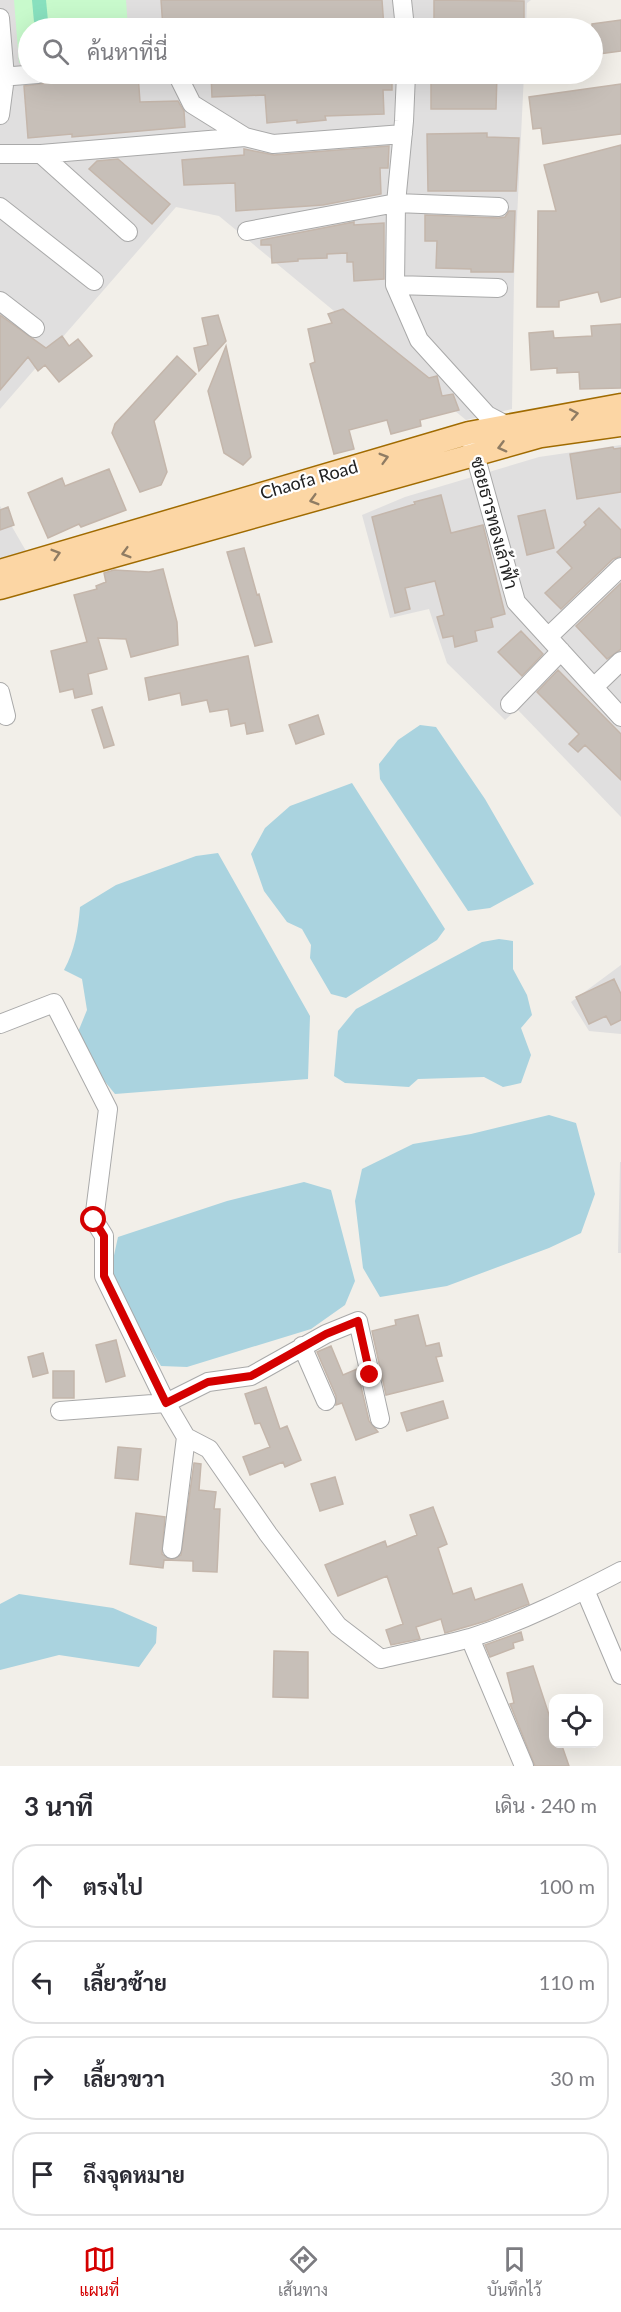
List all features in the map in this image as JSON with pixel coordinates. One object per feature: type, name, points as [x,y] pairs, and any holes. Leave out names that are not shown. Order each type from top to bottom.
[{"type":"main road","name":"Chaofa Road","points":[[0,588],[472,444],[508,426],[621,405]]},
{"type":"main road","name":"Chaofa Road","points":[[0,571],[472,444],[621,425]]},
{"type":"street","points":[[402,0],[404,18]]},
{"type":"street","points":[[0,18],[3,77],[0,114]]},
{"type":"street","points":[[3,77],[18,76]]},
{"type":"street","points":[[182,84],[192,104],[245,137],[273,144],[403,134]]},
{"type":"street","points":[[406,84],[396,203],[395,285],[419,340],[487,416],[508,426]]},
{"type":"street","points":[[0,154],[41,154],[245,137]]},
{"type":"street","points":[[41,154],[128,232]]},
{"type":"street","points":[[247,231],[396,203],[499,207]]},
{"type":"street","points":[[0,207],[94,281]]},
{"type":"street","points":[[395,285],[498,288]]},
{"type":"street","points":[[0,301],[35,328]]},
{"type":"street","name":"ซอยธารทองเล้าฟ้า","points":[[472,444],[516,602],[621,717]]},
{"type":"street","points":[[548,638],[621,567]]},
{"type":"street","points":[[510,704],[561,651]]},
{"type":"street","points":[[594,687],[621,661]]},
{"type":"street","points":[[0,692],[6,716]]},
{"type":"street","points":[[0,1024],[54,1003],[108,1109],[94,1220],[104,1236],[104,1276],[166,1403],[186,1437],[208,1449],[268,1534],[339,1626],[381,1659],[470,1638],[518,1620],[621,1571]]},
{"type":"street","points":[[60,1411],[166,1403],[208,1382],[251,1376],[302,1346],[358,1321],[380,1419]]},
{"type":"street","points":[[302,1346],[326,1401]]},
{"type":"street","points":[[172,1549],[186,1437]]},
{"type":"street","points":[[585,1590],[621,1675]]},
{"type":"street","points":[[470,1638],[524,1766]]},
{"type":"shaded area","points":[[0,0],[531,0],[527,3],[526,18],[18,18],[18,84],[524,84],[514,280],[512,409],[466,420],[219,216],[176,207],[0,409]]},
{"type":"shaded area","points":[[621,445],[621,817],[517,709],[505,720],[447,663],[429,609],[390,618],[362,515],[405,497],[539,457]]},
{"type":"shaded area","points":[[0,506],[26,551],[0,560]]},
{"type":"shaded area","points":[[621,965],[621,1034],[589,1031],[571,1002]]},
{"type":"shaded area","points":[[620,1162],[621,1253],[618,1253]]},
{"type":"green space","points":[[14,0],[126,0],[127,18],[18,18],[18,50]]},
{"type":"green space","points":[[32,0],[46,0],[48,18],[34,18]]},
{"type":"water","points":[[420,725],[436,727],[485,799],[534,884],[490,908],[468,911],[380,779],[379,764],[398,740]]},
{"type":"water","points":[[352,783],[445,929],[437,940],[346,998],[331,994],[310,958],[311,945],[302,929],[287,922],[264,891],[251,854],[265,828],[290,806]]},
{"type":"water","points":[[218,853],[310,1016],[308,1079],[115,1094],[93,1067],[78,1032],[87,1010],[82,979],[64,970],[75,940],[80,907],[116,885],[196,856]]},
{"type":"water","points":[[499,939],[513,941],[513,969],[527,995],[532,1015],[521,1028],[531,1055],[521,1083],[503,1087],[484,1077],[418,1079],[409,1087],[345,1083],[334,1076],[338,1031],[356,1009],[482,942]]},
{"type":"water","points":[[549,1115],[576,1123],[595,1194],[581,1233],[549,1248],[447,1286],[380,1297],[363,1268],[355,1201],[362,1169],[413,1144],[471,1134]]},
{"type":"water","points":[[304,1182],[331,1190],[355,1281],[345,1305],[311,1329],[187,1367],[161,1366],[133,1320],[111,1269],[118,1237],[227,1201]]},
{"type":"water","points":[[19,1594],[113,1608],[157,1627],[156,1643],[139,1667],[59,1655],[0,1670],[0,1604]]},
{"type":"building","points":[[161,0],[382,0],[383,18],[162,18]]},
{"type":"building","points":[[434,0],[524,1],[524,18],[434,18]]},
{"type":"building","points":[[621,20],[621,51],[603,53],[603,22]]},
{"type":"building","points":[[139,84],[140,102],[178,101],[184,111],[185,127],[72,137],[72,134],[28,138],[24,86]]},
{"type":"building","points":[[211,84],[392,84],[392,90],[383,90],[384,114],[325,116],[326,120],[297,123],[297,120],[267,123],[265,95],[212,97]]},
{"type":"building","points":[[431,84],[497,84],[496,109],[431,109]]},
{"type":"building","points":[[621,84],[621,134],[543,144],[541,128],[533,129],[529,97]]},
{"type":"building","points":[[487,133],[487,137],[519,138],[516,191],[428,191],[427,134]]},
{"type":"building","points":[[621,145],[621,297],[601,302],[598,292],[559,301],[559,307],[537,307],[538,211],[556,211],[544,165]]},
{"type":"building","points":[[389,146],[388,168],[380,168],[381,194],[323,205],[236,211],[235,183],[184,185],[182,160],[244,155],[244,149],[274,155]]},
{"type":"building","points":[[118,159],[170,204],[152,224],[89,169],[97,161]]},
{"type":"building","points":[[509,211],[515,211],[513,272],[471,272],[471,269],[436,268],[437,241],[425,241],[425,215],[499,218],[505,217]]},
{"type":"building","points":[[354,222],[354,225],[384,223],[384,279],[354,281],[353,262],[347,262],[347,253],[327,254],[327,258],[272,263],[271,245],[261,245],[261,240]]},
{"type":"building","points":[[343,309],[429,378],[437,376],[442,396],[453,394],[459,410],[420,420],[421,426],[391,434],[387,420],[349,430],[354,449],[334,454],[310,364],[315,362],[308,329],[332,323],[328,314]]},
{"type":"building","points":[[0,315],[46,348],[62,336],[69,346],[78,339],[92,356],[59,382],[45,365],[38,371],[28,357],[0,390]]},
{"type":"building","points":[[218,315],[226,341],[199,371],[194,348],[208,345],[202,318]]},
{"type":"building","points":[[621,324],[621,388],[580,389],[579,372],[557,373],[557,368],[531,370],[529,333],[553,331],[554,338],[592,336],[591,326]]},
{"type":"building","points":[[226,346],[251,457],[243,465],[224,453],[208,391]]},
{"type":"building","points":[[177,356],[196,374],[154,421],[167,472],[161,485],[140,492],[112,433],[115,424]]},
{"type":"building","points":[[613,447],[614,449],[621,448],[621,492],[577,499],[570,454]]},
{"type":"building","points":[[109,469],[126,510],[81,527],[79,524],[48,538],[28,493],[62,478],[65,486]]},
{"type":"building","points":[[441,495],[451,533],[483,525],[505,614],[491,618],[493,627],[475,631],[477,641],[455,647],[453,636],[443,638],[437,617],[444,615],[435,581],[405,588],[410,609],[395,613],[372,517]]},
{"type":"building","points":[[8,507],[14,525],[0,530],[0,510]]},
{"type":"building","points":[[599,508],[621,530],[621,556],[613,559],[561,609],[545,593],[572,568],[557,552],[586,525],[584,522]]},
{"type":"building","points":[[545,510],[554,548],[527,555],[518,516]]},
{"type":"building","points":[[244,548],[272,642],[255,646],[227,552]]},
{"type":"building","points":[[163,569],[177,622],[178,645],[131,657],[126,639],[98,638],[107,669],[88,674],[92,694],[75,698],[73,689],[60,692],[51,651],[87,642],[74,595],[97,589],[96,586],[106,582],[104,573],[114,570],[149,572]]},
{"type":"building","points":[[621,583],[621,649],[607,659],[576,626]]},
{"type":"building","points":[[521,631],[543,654],[522,676],[498,652]]},
{"type":"building","points":[[248,656],[263,731],[247,734],[245,723],[231,726],[228,709],[210,712],[207,700],[182,705],[180,693],[149,700],[145,678]]},
{"type":"building","points":[[558,670],[621,734],[621,780],[585,745],[578,752],[569,744],[579,734],[537,692]]},
{"type":"building","points":[[102,707],[114,745],[104,748],[92,710]]},
{"type":"building","points":[[318,715],[324,734],[296,744],[289,725]]},
{"type":"building","points":[[614,979],[621,994],[621,1020],[611,1025],[606,1016],[589,1024],[576,997]]},
{"type":"building","points":[[418,1315],[426,1346],[439,1343],[442,1356],[436,1357],[443,1381],[386,1395],[372,1331],[396,1325],[395,1320]]},
{"type":"building","points":[[116,1340],[125,1376],[106,1382],[96,1345]]},
{"type":"building","points":[[331,1346],[343,1375],[357,1369],[369,1421],[378,1432],[356,1440],[342,1403],[336,1405],[336,1396],[317,1352]]},
{"type":"building","points":[[43,1353],[48,1373],[33,1377],[28,1357]]},
{"type":"building","points":[[53,1371],[74,1371],[74,1398],[53,1398]]},
{"type":"building","points":[[266,1387],[280,1429],[287,1426],[301,1460],[285,1467],[283,1462],[250,1475],[243,1457],[270,1447],[260,1423],[255,1424],[245,1394]]},
{"type":"building","points":[[443,1401],[448,1418],[407,1431],[401,1413]]},
{"type":"building","points":[[118,1447],[141,1449],[138,1480],[115,1478]]},
{"type":"building","points":[[194,1463],[201,1464],[199,1490],[216,1492],[214,1509],[220,1509],[217,1572],[193,1571],[193,1561],[164,1560],[163,1568],[130,1564],[136,1513],[165,1517],[162,1554],[171,1560],[181,1555]]},
{"type":"building","points":[[335,1477],[343,1504],[320,1511],[311,1484]]},
{"type":"building","points":[[433,1507],[447,1544],[438,1548],[453,1594],[471,1588],[475,1600],[522,1584],[529,1604],[486,1621],[445,1633],[441,1619],[416,1627],[420,1639],[391,1645],[386,1630],[403,1624],[387,1576],[338,1596],[325,1565],[385,1541],[387,1547],[417,1535],[410,1515]]},
{"type":"building","points":[[521,1632],[523,1640],[513,1643],[514,1648],[490,1657],[485,1645]]},
{"type":"building","points":[[274,1651],[308,1652],[308,1698],[273,1697]]},
{"type":"building","points":[[533,1666],[549,1715],[549,1748],[563,1748],[569,1766],[535,1766],[510,1704],[514,1703],[507,1673]]},
{"type":"route","points":[[94,1220],[104,1236],[104,1276],[166,1403],[208,1382],[251,1376],[326,1334],[358,1321],[370,1375]]}]
